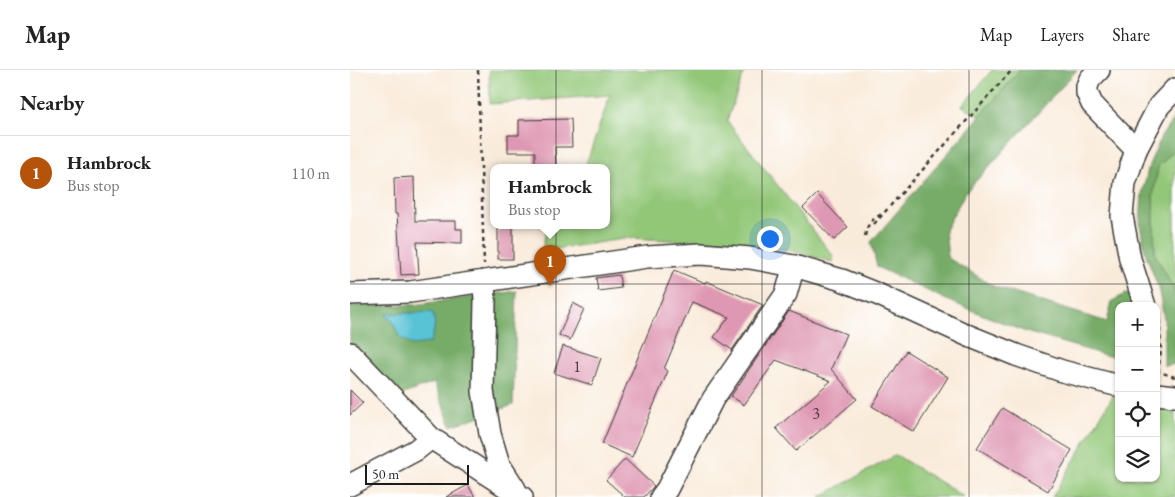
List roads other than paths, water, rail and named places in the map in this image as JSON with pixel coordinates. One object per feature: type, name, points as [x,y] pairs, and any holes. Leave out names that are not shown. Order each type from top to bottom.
[{"type":"street","points":[[1098,70],[1087,86],[1087,93],[1092,104],[1136,150]]},
{"type":"street","points":[[1149,302],[1130,259],[1122,216],[1126,183],[1136,150],[1159,106],[1175,89]]},
{"type":"street","points":[[350,294],[410,292],[484,276],[647,257],[701,254],[750,258],[794,266],[832,277],[860,287],[1016,355],[1062,371],[1115,385]]},
{"type":"street","points":[[661,497],[667,489],[713,399],[786,294],[794,266]]},
{"type":"street","points":[[484,276],[483,391],[488,425],[499,464],[520,495]]},
{"type":"street","points":[[350,353],[431,438],[520,495]]},
{"type":"street","points":[[1160,394],[1175,396]]},
{"type":"street","points":[[350,485],[416,450],[431,438]]},
{"type":"water","points":[[432,312],[434,327],[430,343],[412,345],[399,337],[393,322],[386,314]]},
{"type":"place","name":"Hambrock","points":[[550,286]]}]
